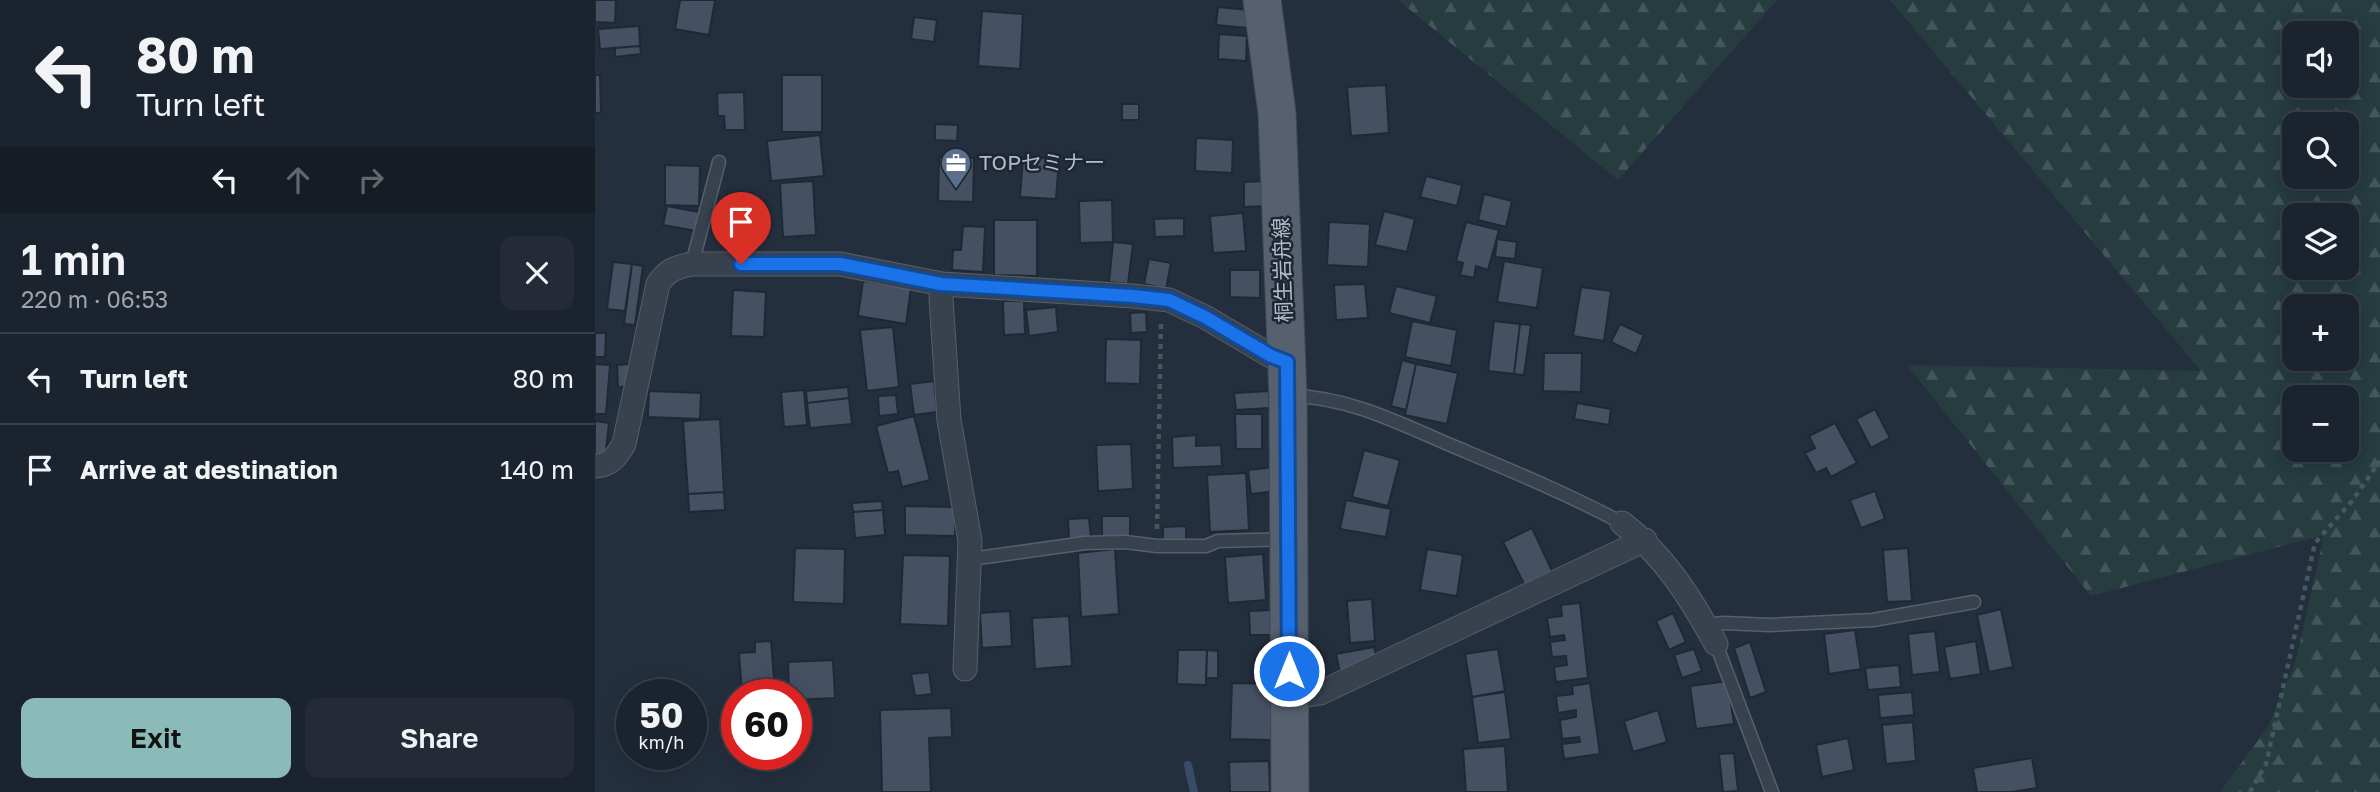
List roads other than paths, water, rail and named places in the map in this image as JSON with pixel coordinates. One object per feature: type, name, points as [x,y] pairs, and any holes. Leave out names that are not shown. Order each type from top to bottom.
[{"type":"main road","name":"桐生岩舟線","points":[[1262,0],[1277,113],[1288,379],[1290,792]]},
{"type":"street","points":[[595,466],[599,467],[616,459],[624,444],[659,284],[665,273],[676,267],[692,264],[840,264],[941,284],[1169,300],[1205,317],[1271,356],[1288,379]]},
{"type":"street","points":[[941,284],[949,419],[970,541],[965,669]]},
{"type":"street","points":[[1622,523],[1645,540],[1685,589],[1711,635]]},
{"type":"street","points":[[1289,698],[1320,693],[1645,540]]},
{"type":"lane","points":[[692,264],[719,162]]},
{"type":"lane","points":[[1288,379],[1313,396],[1369,411],[1584,503],[1622,523]]},
{"type":"lane","points":[[971,559],[1085,544],[1125,542],[1157,546],[1206,546],[1218,541],[1290,539]]},
{"type":"lane","points":[[1772,792],[1711,635],[1873,620],[1974,602]]},
{"type":"waterway","points":[[1188,765],[1194,792]]},
{"type":"place","name":"TOPセミナー","points":[[956,190]]}]
